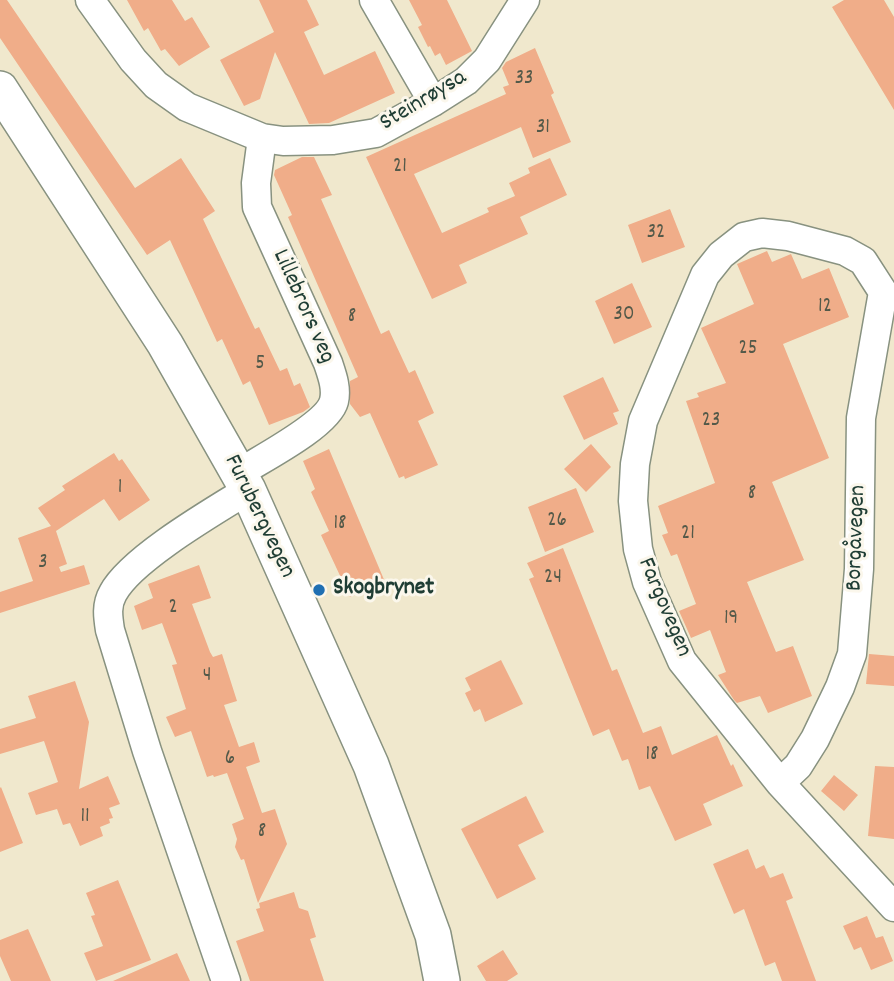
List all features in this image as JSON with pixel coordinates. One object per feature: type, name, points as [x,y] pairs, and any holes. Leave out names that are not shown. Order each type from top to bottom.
[{"type":"main road","name":"Furubergvegen","points":[[0,89],[165,344],[244,482],[371,765],[433,935],[442,981]]},
{"type":"street","name":"Steinrøysa","points":[[90,0],[133,60],[156,85],[187,107],[261,138],[333,140],[376,133],[466,81],[487,60],[524,0]]},
{"type":"street","points":[[374,0],[433,102]]},
{"type":"street","name":"Lillebrors veg","points":[[244,482],[326,415],[334,402],[334,382],[328,363],[257,207],[256,183],[261,138]]},
{"type":"street","name":"Fargovegen","points":[[873,276],[863,261],[845,251],[788,236],[762,233],[744,237],[721,255],[705,275],[643,421],[635,464],[633,501],[638,549],[648,582],[682,661],[780,783],[894,907]]},
{"type":"street","name":"Borgåvegen","points":[[780,783],[798,766],[815,740],[852,654],[859,569],[861,418],[883,292],[873,276]]},
{"type":"street","points":[[226,981],[146,751],[110,630],[107,611],[112,594],[124,576],[244,482]]},
{"type":"building","points":[[0,0],[7,0],[135,188],[181,158],[215,211],[203,219],[255,329],[259,327],[280,371],[287,368],[294,386],[300,383],[310,407],[269,425],[250,381],[243,385],[222,339],[217,342],[170,240],[147,255],[0,38]]},
{"type":"building","points":[[127,0],[172,0],[185,21],[192,17],[210,47],[179,66],[165,49],[161,51],[148,28],[144,31]]},
{"type":"building","points":[[259,0],[307,0],[319,25],[304,32],[324,75],[375,51],[395,93],[329,123],[309,124],[275,52],[260,99],[244,106],[220,60],[274,32]]},
{"type":"building","points":[[409,0],[447,0],[472,51],[446,65],[440,53],[435,56],[430,46],[428,47],[418,27],[422,25]]},
{"type":"building","points":[[844,0],[884,0],[894,17],[894,110],[832,7]]},
{"type":"building","points":[[535,48],[571,142],[533,158],[521,127],[414,174],[442,233],[489,212],[487,208],[515,196],[509,183],[530,173],[528,168],[550,158],[567,195],[520,217],[528,234],[459,265],[467,283],[432,299],[366,157],[506,94],[503,87],[509,85],[502,68],[506,62]]},
{"type":"building","points":[[302,157],[314,157],[332,195],[321,199],[381,334],[389,330],[409,373],[415,370],[434,413],[418,421],[438,465],[405,479],[404,476],[399,478],[370,413],[360,417],[350,404],[350,381],[358,377],[288,217],[292,215],[274,175],[275,170]]},
{"type":"building","points":[[670,209],[685,247],[642,263],[628,225]]},
{"type":"building","points":[[767,251],[772,262],[791,254],[802,279],[829,268],[849,317],[783,344],[829,458],[772,482],[804,560],[747,582],[776,652],[793,646],[812,696],[768,713],[760,696],[737,703],[734,700],[718,675],[726,672],[710,630],[691,638],[679,611],[696,604],[677,554],[671,556],[662,535],[668,533],[658,506],[715,483],[686,401],[699,397],[697,393],[726,383],[701,328],[754,304],[737,264]]},
{"type":"building","points":[[632,283],[652,327],[614,344],[595,301]]},
{"type":"building","points":[[603,377],[619,411],[613,413],[618,424],[584,440],[563,396]]},
{"type":"building","points":[[591,444],[611,467],[586,492],[564,469]]},
{"type":"building","points":[[329,449],[385,582],[350,597],[321,535],[329,531],[311,492],[315,489],[303,461]]},
{"type":"building","points":[[114,453],[119,461],[122,459],[150,500],[119,521],[104,499],[56,531],[67,564],[59,567],[61,572],[84,565],[90,584],[0,613],[0,592],[33,581],[18,538],[51,526],[38,508],[65,490],[62,486]]},
{"type":"building","points":[[576,488],[594,532],[545,552],[528,507]]},
{"type":"building","points":[[563,548],[612,671],[617,669],[643,733],[661,726],[672,755],[717,735],[731,766],[733,764],[743,786],[703,804],[712,825],[675,841],[650,786],[639,790],[628,759],[622,761],[609,729],[593,736],[529,579],[534,577],[527,563]]},
{"type":"building","points":[[199,565],[211,598],[192,604],[213,657],[222,654],[237,701],[224,705],[239,747],[254,742],[260,762],[246,767],[262,813],[275,809],[287,844],[258,903],[244,859],[241,860],[235,847],[237,839],[232,824],[244,819],[227,773],[207,777],[191,731],[175,737],[166,717],[186,709],[172,665],[177,664],[162,623],[142,630],[134,606],[153,598],[148,584]]},
{"type":"building","points":[[869,654],[894,656],[894,686],[866,684]]},
{"type":"building","points":[[501,660],[523,704],[485,722],[480,709],[474,712],[465,693],[471,690],[465,678]]},
{"type":"building","points":[[75,681],[89,722],[79,789],[108,776],[120,804],[109,808],[113,818],[109,819],[110,823],[100,827],[103,836],[80,846],[70,823],[63,825],[57,809],[36,815],[28,793],[58,782],[44,741],[0,754],[0,729],[36,718],[28,696]]},
{"type":"building","points":[[875,766],[894,767],[894,839],[868,836]]},
{"type":"building","points":[[834,775],[858,795],[844,811],[821,791]]},
{"type":"building","points":[[0,788],[23,843],[0,852]]},
{"type":"building","points":[[526,796],[544,832],[518,845],[536,879],[497,899],[461,829]]},
{"type":"building","points":[[748,849],[756,869],[764,865],[770,878],[783,873],[793,898],[786,901],[816,981],[782,981],[775,962],[765,966],[744,909],[734,914],[713,864]]},
{"type":"building","points":[[118,880],[151,960],[96,981],[84,953],[103,946],[91,916],[95,915],[86,893]]},
{"type":"building","points":[[294,892],[299,908],[308,911],[316,937],[310,939],[324,981],[250,981],[236,941],[264,931],[256,909],[260,908],[259,903]]},
{"type":"building","points":[[867,916],[876,938],[883,936],[893,961],[871,970],[861,947],[854,950],[843,926]]},
{"type":"building","points":[[28,929],[51,981],[11,981],[0,956],[0,940]]},
{"type":"building","points":[[503,950],[518,974],[507,981],[486,981],[477,966]]},
{"type":"building","points":[[177,953],[190,981],[113,981]]},
{"type":"place","name":"Skogbrynet","points":[[319,590]]}]
